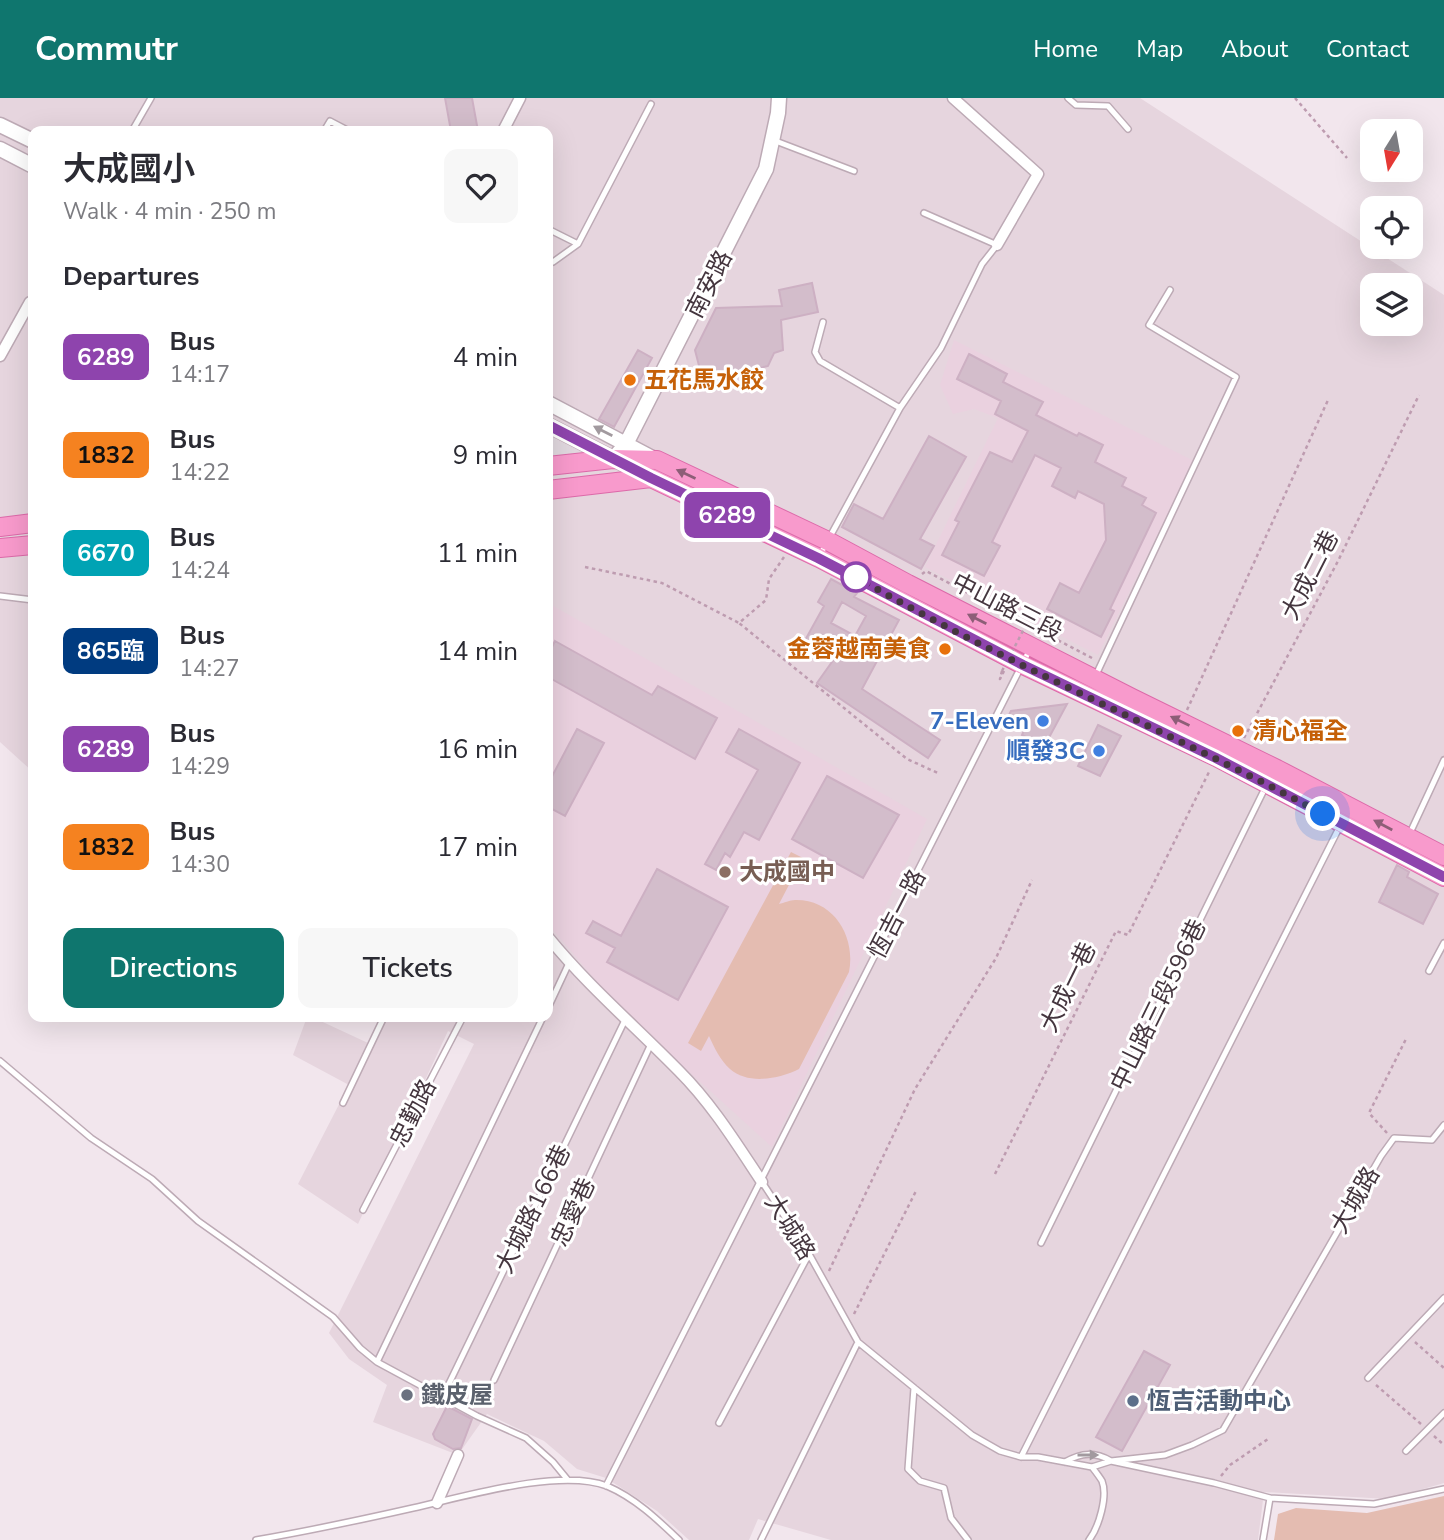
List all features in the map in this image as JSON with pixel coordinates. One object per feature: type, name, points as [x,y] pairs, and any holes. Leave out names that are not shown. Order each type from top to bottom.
[{"type":"main road","points":[[553,465],[613,459],[657,460],[651,478],[553,489]]},
{"type":"main road","name":"中山路三段","points":[[657,460],[828,541],[1032,646],[1098,671],[1182,722],[1237,749],[1341,825],[1444,877]]},
{"type":"main road","name":"中山路三段","points":[[651,478],[818,558],[1010,668],[1216,758],[1272,776],[1444,856]]},
{"type":"main road","points":[[0,527],[28,524]]},
{"type":"main road","points":[[0,548],[28,545]]},
{"type":"street","points":[[506,126],[520,98]]},
{"type":"street","name":"南安路","points":[[613,459],[626,444],[766,169],[779,98]]},
{"type":"street","points":[[953,98],[1038,174],[997,245]]},
{"type":"street","points":[[0,125],[28,139]]},
{"type":"street","points":[[0,149],[28,163]]},
{"type":"street","points":[[0,356],[28,309]]},
{"type":"street","name":"中山路三段","points":[[553,406],[657,460]]},
{"type":"street","name":"中山路三段","points":[[553,428],[651,478]]},
{"type":"street","name":"大城路","points":[[553,943],[569,963],[716,1112],[762,1182]]},
{"type":"street","points":[[437,1503],[458,1455]]},
{"type":"lane","points":[[135,126],[151,98]]},
{"type":"lane","points":[[1068,98],[1076,105],[1108,106],[1128,129]]},
{"type":"lane","points":[[553,262],[578,244],[651,103]]},
{"type":"lane","points":[[773,140],[854,172]]},
{"type":"lane","points":[[818,558],[900,408],[941,348],[982,264],[997,245],[924,213]]},
{"type":"lane","points":[[553,232],[578,244]]},
{"type":"lane","points":[[1098,671],[1236,377],[1149,325],[1170,290]]},
{"type":"lane","points":[[823,322],[815,352],[820,361],[900,408]]},
{"type":"lane","points":[[0,596],[28,599]]},
{"type":"lane","name":"恆吉一路","points":[[606,1486],[762,1182],[1010,668],[1032,646]]},
{"type":"lane","points":[[1408,838],[1444,760]]},
{"type":"lane","name":"中山路三段596巷","points":[[1041,1243],[1272,776]]},
{"type":"lane","points":[[1021,1458],[1341,825]]},
{"type":"lane","points":[[1429,971],[1444,943]]},
{"type":"lane","points":[[553,997],[569,963]]},
{"type":"lane","name":"大城路166巷","points":[[442,1398],[625,1020]]},
{"type":"lane","points":[[343,1103],[382,1022]]},
{"type":"lane","name":"忠勤路","points":[[363,1210],[460,1022]]},
{"type":"lane","points":[[377,1362],[541,1022]]},
{"type":"lane","name":"忠愛巷","points":[[494,1380],[651,1044]]},
{"type":"lane","points":[[0,1061],[91,1138],[152,1179],[198,1221],[333,1317],[360,1348],[377,1362],[442,1398],[526,1438],[553,1462],[567,1479]]},
{"type":"lane","points":[[1394,1138],[1432,1140],[1444,1125]]},
{"type":"lane","name":"大城路","points":[[762,1182],[809,1254],[858,1342],[972,1435],[1000,1451],[1021,1458],[1038,1457],[1093,1467],[1111,1461],[1165,1455],[1192,1446],[1223,1430],[1381,1156],[1394,1138]]},
{"type":"lane","points":[[719,1423],[809,1254]]},
{"type":"lane","points":[[1368,1378],[1444,1298]]},
{"type":"lane","points":[[761,1540],[858,1342]]},
{"type":"lane","points":[[914,1388],[908,1469],[920,1481],[944,1488],[951,1518],[968,1540]]},
{"type":"lane","points":[[1406,1451],[1444,1413]]},
{"type":"lane","name":"大城路","points":[[1065,1462],[1079,1454],[1098,1454],[1111,1461]]},
{"type":"lane","points":[[1111,1461],[1214,1483],[1270,1499],[1374,1504],[1444,1489]]},
{"type":"lane","points":[[1090,1540],[1096,1531],[1102,1508],[1103,1483],[1093,1467]]},
{"type":"lane","points":[[256,1540],[305,1532],[502,1489],[567,1479],[606,1486],[649,1510],[679,1540]]},
{"type":"lane","points":[[1263,1540],[1270,1499]]},
{"type":"path","points":[[1295,98],[1347,158]]},
{"type":"path","name":"大成二巷","points":[[1237,749],[1338,561],[1419,395]]},
{"type":"path","points":[[1182,722],[1328,400]]},
{"type":"path","points":[[739,623],[766,600],[769,579],[792,546]]},
{"type":"path","points":[[585,567],[662,583],[739,623],[907,759],[940,775]]},
{"type":"path","points":[[908,584],[926,571],[1098,671]]},
{"type":"path","points":[[1010,668],[1025,627]]},
{"type":"path","name":"大成一巷","points":[[995,1174],[1115,931],[1128,935],[1216,758]]},
{"type":"path","points":[[823,1283],[915,1089],[996,958],[1032,880]]},
{"type":"path","points":[[1394,1138],[1380,1128],[1369,1113],[1407,1037]]},
{"type":"path","points":[[848,1326],[917,1189]]},
{"type":"path","points":[[1407,1335],[1444,1368]]},
{"type":"path","points":[[1368,1378],[1444,1446]]},
{"type":"path","points":[[1214,1483],[1230,1465],[1268,1439]]},
{"type":"shaded area","points":[[0,98],[1140,98],[1360,241],[1360,259],[1388,259],[1410,273],[1360,273],[1360,336],[1423,336],[1423,281],[1444,295],[1444,1483],[1388,1499],[1264,1492],[1258,1540],[831,1540],[758,1519],[749,1540],[689,1540],[657,1511],[606,1478],[577,1469],[544,1441],[487,1414],[458,1455],[373,1422],[387,1385],[349,1359],[329,1333],[474,1044],[448,1031],[358,1224],[298,1184],[349,1085],[293,1055],[305,1022],[323,1022],[368,1043],[378,1022],[553,1022],[553,126],[28,126],[28,767],[0,742]]},
{"type":"shaded area","points":[[954,340],[1194,461],[1098,655],[925,567],[998,418],[974,409],[953,414],[940,385]]},
{"type":"shaded area","points":[[553,438],[583,453],[553,456]]},
{"type":"shaded area","name":"大成國中","points":[[553,606],[927,819],[772,1147],[620,1009],[553,930]]},
{"type":"shaded area","points":[[791,852],[803,858],[779,904],[793,900],[809,901],[831,913],[839,922],[849,946],[849,972],[799,1069],[773,1078],[754,1079],[730,1069],[709,1036],[701,1051],[688,1043]]},
{"type":"shaded area","points":[[1444,1496],[1444,1540],[1274,1540],[1278,1514],[1296,1508],[1367,1513]]},
{"type":"building","points":[[445,98],[472,98],[477,126],[450,126]]},
{"type":"building","points":[[812,283],[818,312],[781,320],[783,350],[774,353],[768,366],[703,381],[695,350],[716,308],[782,306],[779,290]]},
{"type":"building","name":"五花馬水餃","points":[[638,350],[652,358],[614,427],[599,419]]},
{"type":"building","points":[[969,354],[1007,374],[1003,382],[1043,402],[1036,415],[1077,436],[1079,433],[1103,445],[1095,462],[1126,478],[1122,486],[1146,498],[1142,505],[1156,513],[1110,609],[1114,611],[1101,637],[1047,609],[1060,583],[1079,593],[1106,540],[1104,504],[1078,491],[1075,498],[1052,486],[1061,468],[1035,455],[992,542],[1000,546],[984,576],[942,555],[959,522],[955,520],[990,452],[1012,462],[1028,431],[995,414],[1001,401],[957,379]]},
{"type":"building","points":[[929,436],[966,457],[920,539],[934,546],[921,569],[842,527],[854,504],[883,519]]},
{"type":"building","points":[[831,579],[857,593],[854,597],[899,620],[862,689],[940,740],[928,758],[817,683],[834,659],[804,642],[824,606],[818,602]],"holes":[[[842,602],[866,616],[855,636],[831,623]]]},
{"type":"building","points":[[555,641],[652,695],[658,686],[717,718],[695,759],[553,680]]},
{"type":"building","name":"7-Eleven","points":[[1067,704],[1044,747],[1022,735],[1024,730],[1006,721],[1011,711]]},
{"type":"building","name":"順發3C","points":[[1098,725],[1121,736],[1100,776],[1078,766]]},
{"type":"building","points":[[577,729],[604,743],[565,816],[553,810],[553,775]]},
{"type":"building","points":[[739,729],[800,763],[759,840],[744,832],[730,857],[725,853],[716,870],[705,864],[758,770],[726,752]]},
{"type":"building","points":[[827,776],[899,815],[863,878],[792,839]]},
{"type":"building","points":[[1397,865],[1409,872],[1407,877],[1438,894],[1423,924],[1379,902]]},
{"type":"building","points":[[657,869],[728,907],[678,1000],[607,962],[615,948],[586,933],[593,921],[621,936]]},
{"type":"building","name":"恆吉活動中心","points":[[1144,1351],[1170,1365],[1122,1451],[1096,1437]]},
{"type":"building","points":[[447,1406],[472,1419],[461,1448],[453,1449],[435,1439],[433,1434]]},
{"type":"bus line","name":"6289","points":[[553,428],[818,558],[1023,665],[1216,758],[1444,877]]},
{"type":"place","name":"五花馬水餃","points":[[630,380]]},
{"type":"place","name":"金蓉越南美食","points":[[945,649]]},
{"type":"place","name":"7-Eleven","points":[[1043,721]]},
{"type":"place","name":"清心福全","points":[[1238,731]]},
{"type":"place","name":"順發3C","points":[[1099,751]]},
{"type":"place","name":"大成國中","points":[[725,872]]},
{"type":"place","name":"鐵皮屋","points":[[407,1395]]},
{"type":"place","name":"恆吉活動中心","points":[[1133,1401]]},
{"type":"route","points":[[856,577],[1023,665],[1216,758],[1323,814]]}]
